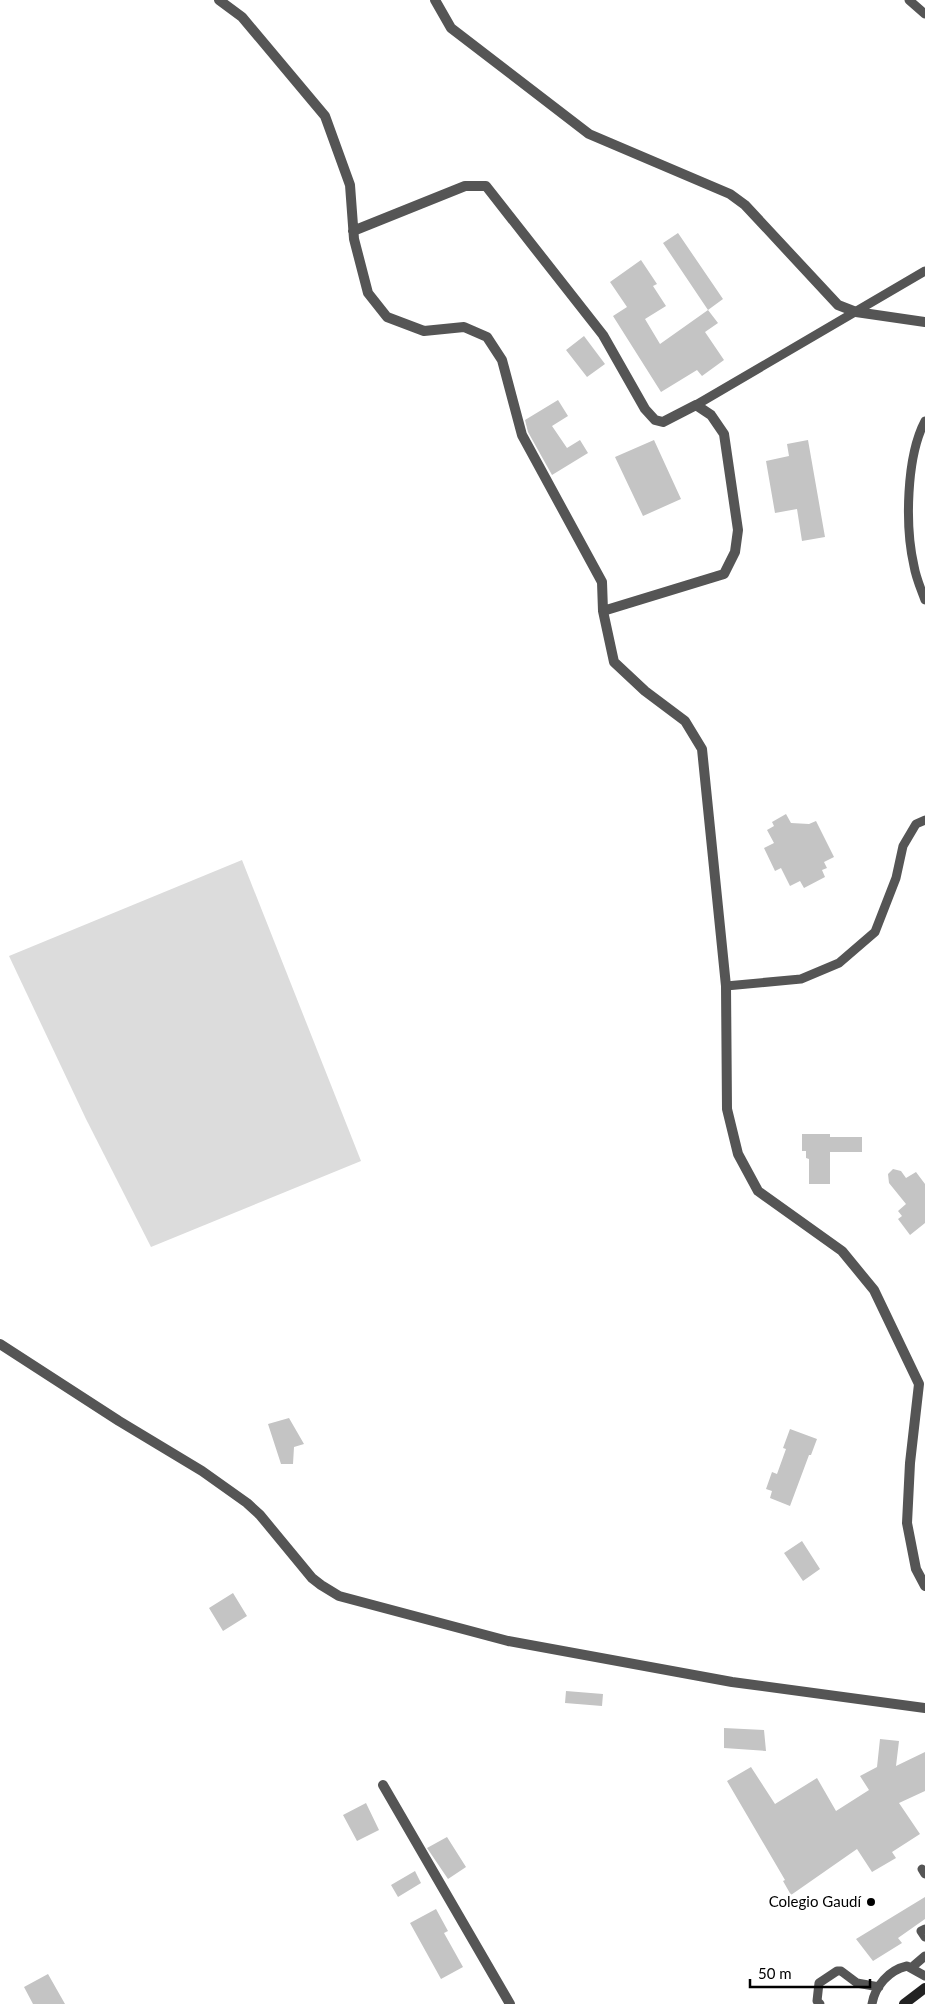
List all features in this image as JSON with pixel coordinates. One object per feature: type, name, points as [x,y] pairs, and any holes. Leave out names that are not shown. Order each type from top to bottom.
[{"type":"main road","points":[[904,2004],[925,1988]]},
{"type":"street","points":[[219,0],[242,16],[325,116],[350,184],[353,232],[368,293],[387,317],[424,331],[464,327],[487,337],[502,360],[522,435],[602,582],[603,611],[614,662],[645,691],[685,721],[702,750],[726,986],[727,1109],[738,1154],[758,1191],[842,1251],[874,1290],[922,1384],[910,1463],[907,1523],[916,1570],[925,1586]]},
{"type":"street","points":[[435,0],[451,28],[590,134],[730,194],[745,205],[838,304],[856,312],[925,322]]},
{"type":"street","points":[[353,232],[465,186],[486,186],[603,335],[645,409],[655,420],[663,422],[696,405],[711,416],[724,434],[738,530],[736,552],[724,574],[603,611]]},
{"type":"street","points":[[0,1344],[119,1421],[202,1471],[247,1503],[260,1515],[312,1578],[339,1596],[508,1641],[732,1682],[925,1708]]},
{"type":"street","points":[[383,1785],[510,2004]]},
{"type":"lane","points":[[909,0],[925,14]]},
{"type":"lane","points":[[696,405],[925,271]]},
{"type":"lane","points":[[925,421],[911,470],[908,518],[914,567],[925,600]]},
{"type":"lane","points":[[726,986],[800,979],[839,963],[875,932],[896,878],[903,846],[916,824],[925,820]]},
{"type":"lane","points":[[925,1929],[921,1931],[925,1937]]},
{"type":"lane","points":[[911,1968],[925,1956]]},
{"type":"lane","points":[[872,2004],[873,1996],[881,1982],[896,1969],[906,1966],[925,1976]]},
{"type":"lane","points":[[820,2004],[817,2001],[819,1983],[837,1971],[841,1971],[856,1983],[879,1988]]},
{"type":"shaded area","points":[[242,860],[361,1161],[151,1247],[86,1119],[9,956]]},
{"type":"building","points":[[678,233],[723,299],[708,310],[663,243]]},
{"type":"building","points":[[641,260],[657,284],[653,286],[666,306],[645,319],[660,344],[708,310],[718,323],[705,332],[724,360],[702,376],[697,370],[661,392],[613,316],[627,307],[610,282]]},
{"type":"building","points":[[584,336],[605,364],[587,377],[566,350]]},
{"type":"building","points":[[558,400],[568,416],[552,426],[567,448],[580,440],[588,453],[552,475],[528,432],[525,420]]},
{"type":"building","points":[[654,440],[681,499],[643,516],[615,457]]},
{"type":"building","points":[[808,440],[825,537],[802,541],[797,509],[775,513],[766,461],[789,456],[787,444]]},
{"type":"building","points":[[786,814],[791,823],[809,824],[816,821],[834,857],[824,862],[827,868],[822,870],[825,877],[804,888],[800,881],[790,886],[781,868],[775,871],[764,848],[774,843],[767,830],[774,826],[772,822]]},
{"type":"building","points":[[802,1134],[830,1134],[830,1137],[862,1137],[862,1152],[830,1152],[830,1184],[809,1184],[809,1159],[806,1158],[806,1151],[802,1151]]},
{"type":"building","points":[[893,1169],[901,1171],[906,1178],[916,1172],[925,1184],[925,1223],[910,1235],[898,1219],[902,1216],[898,1211],[906,1204],[889,1183],[888,1174]]},
{"type":"building","points":[[289,1418],[304,1444],[294,1447],[293,1464],[281,1464],[268,1424]]},
{"type":"building","points":[[790,1429],[817,1439],[790,1506],[770,1498],[772,1491],[766,1489],[772,1472],[777,1474],[786,1449],[783,1448]]},
{"type":"building","points":[[802,1541],[820,1569],[803,1581],[784,1553]]},
{"type":"building","points":[[233,1593],[247,1616],[223,1631],[209,1608]]},
{"type":"building","points":[[566,1691],[603,1694],[602,1706],[565,1703]]},
{"type":"building","points":[[724,1728],[764,1730],[766,1751],[724,1748]]},
{"type":"building","points":[[880,1739],[899,1741],[896,1766],[925,1752],[925,1791],[899,1803],[920,1834],[892,1852],[896,1858],[872,1872],[857,1849],[791,1895],[783,1881],[785,1880],[727,1781],[751,1767],[775,1804],[817,1778],[836,1811],[869,1790],[860,1776],[877,1767]]},
{"type":"building","points":[[366,1803],[379,1830],[357,1841],[343,1815]]},
{"type":"building","points":[[447,1837],[466,1867],[448,1879],[427,1848]]},
{"type":"building","points":[[415,1871],[421,1883],[398,1897],[391,1885]]},
{"type":"building","points":[[925,1897],[925,1919],[898,1938],[902,1943],[873,1961],[856,1939]]},
{"type":"building","points":[[436,1909],[448,1931],[444,1933],[463,1967],[441,1979],[410,1923]]},
{"type":"building","points":[[48,1974],[65,2004],[33,2004],[24,1987]]},
{"type":"place","name":"Colegio Gaudí","points":[[871,1902]]}]
